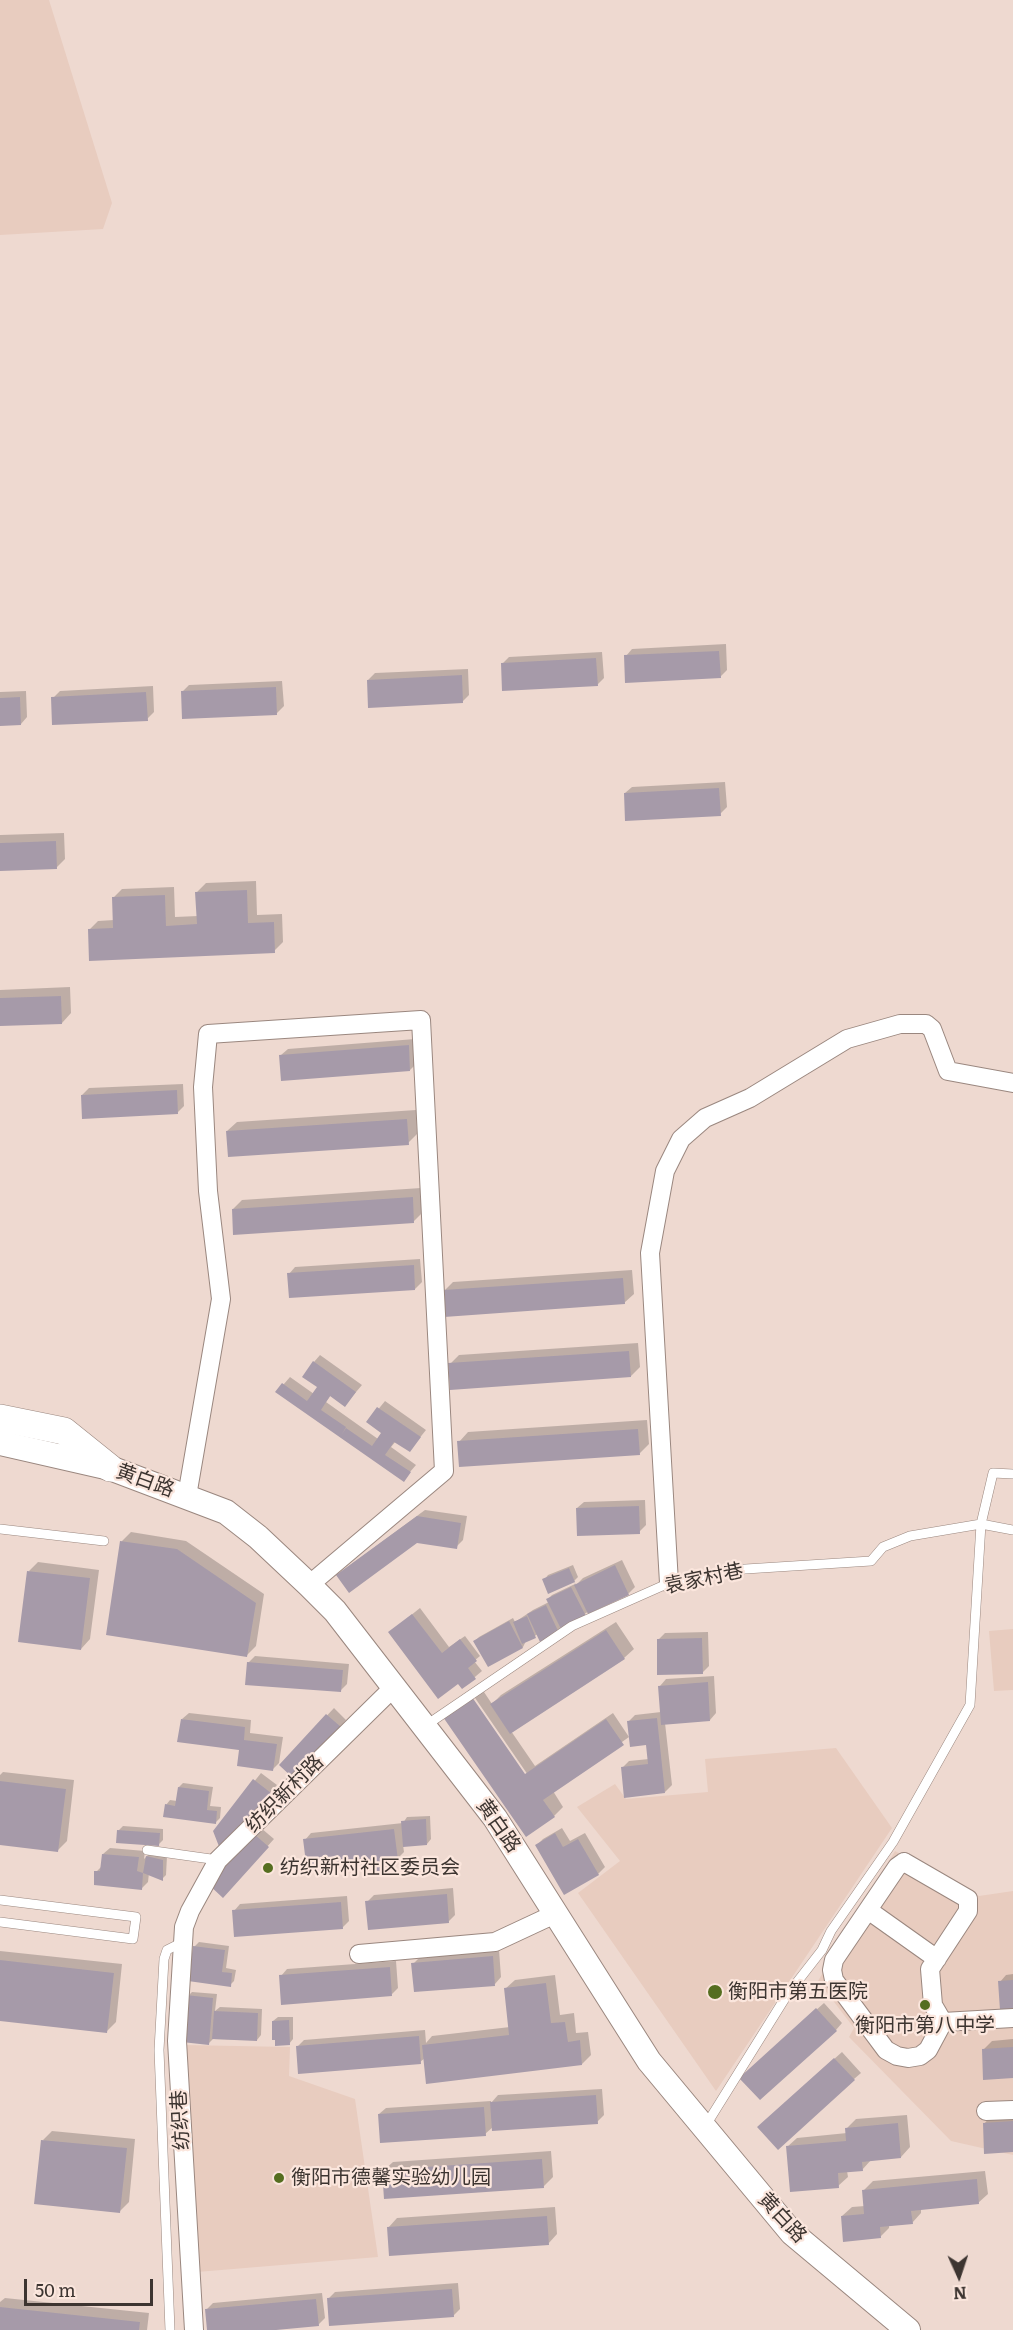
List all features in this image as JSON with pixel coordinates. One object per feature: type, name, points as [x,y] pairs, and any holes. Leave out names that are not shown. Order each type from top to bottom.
[{"type":"main road","points":[[0,1418],[64,1431],[110,1468]]},
{"type":"main road","name":"黄白路","points":[[0,1443],[110,1468],[226,1512],[258,1537],[309,1585],[335,1611],[495,1818],[649,2061],[792,2233],[908,2330]]},
{"type":"street","points":[[187,1496],[221,1299],[208,1191],[203,1087],[208,1034],[421,1020],[444,1471],[309,1585]]},
{"type":"street","points":[[669,1583],[650,1253],[665,1172],[681,1139],[705,1118],[750,1098],[847,1040],[900,1024],[926,1024],[932,1029],[948,1071],[1013,1083]]},
{"type":"street","name":"纺织新村路","points":[[190,1911],[218,1860],[394,1687]]},
{"type":"street","points":[[904,1862],[968,1899],[968,1911],[930,1969],[933,2006],[943,2022],[928,2050],[920,2056],[908,2058],[897,2056],[886,2050],[834,1980],[832,1970],[834,1960],[897,1867],[904,1862]]},
{"type":"street","name":"纺织巷","points":[[190,1911],[184,1927],[178,2052],[194,2330]]},
{"type":"street","points":[[868,1911],[937,1959]]},
{"type":"street","points":[[359,1954],[495,1941],[555,1914]]},
{"type":"street","points":[[943,2022],[1013,2018]]},
{"type":"street","points":[[986,2111],[1013,2110]]},
{"type":"lane","points":[[704,2127],[787,1995],[822,1950],[831,1931],[893,1842],[970,1705],[981,1524],[993,1473],[1013,1474]]},
{"type":"lane","name":"袁家村巷","points":[[424,1726],[572,1626],[669,1583],[730,1570],[871,1561],[884,1547],[910,1536],[981,1524],[1013,1530]]},
{"type":"lane","points":[[0,1529],[104,1541]]},
{"type":"lane","points":[[147,1850],[218,1860]]},
{"type":"lane","points":[[0,1900],[136,1917],[133,1939],[0,1922]]},
{"type":"lane","points":[[170,2330],[159,2050],[164,1959],[167,1950],[183,1942]]},
{"type":"shaded area","points":[[0,0],[49,0],[112,203],[103,229],[0,235]]},
{"type":"shaded area","points":[[1013,1629],[1013,1690],[994,1691],[989,1631]]},
{"type":"shaded area","name":"衡阳市第五医院","points":[[836,1748],[892,1828],[716,2091],[578,1893],[620,1861],[577,1807],[615,1784],[626,1799],[708,1792],[705,1759]]},
{"type":"shaded area","name":"衡阳市第八中学","points":[[895,1851],[979,1896],[1013,1891],[1013,2155],[951,2141],[849,2037],[854,2028],[818,1981]]},
{"type":"shaded area","name":"衡阳市德馨实验幼儿园","points":[[183,2045],[290,2047],[289,2076],[355,2099],[378,2257],[197,2272]]},
{"type":"building","points":[[719,651],[721,678],[625,683],[624,655]]},
{"type":"building","points":[[596,658],[598,686],[502,691],[501,663]]},
{"type":"building","points":[[462,675],[463,703],[368,708],[367,680]]},
{"type":"building","points":[[276,687],[277,715],[182,719],[181,691]]},
{"type":"building","points":[[146,692],[148,721],[52,725],[51,697]]},
{"type":"building","points":[[20,697],[21,725],[0,726],[0,698]]},
{"type":"building","points":[[719,788],[721,816],[625,821],[624,793]]},
{"type":"building","points":[[56,841],[57,869],[0,871],[0,843]]},
{"type":"building","points":[[247,890],[248,923],[274,922],[275,953],[89,961],[88,929],[113,928],[112,897],[165,895],[166,926],[197,924],[195,892]]},
{"type":"building","points":[[61,996],[62,1024],[0,1026],[0,998]]},
{"type":"building","points":[[409,1045],[410,1071],[281,1081],[279,1055]]},
{"type":"building","points":[[177,1090],[178,1114],[82,1119],[81,1095]]},
{"type":"building","points":[[407,1119],[409,1145],[228,1157],[226,1131]]},
{"type":"building","points":[[413,1197],[414,1223],[233,1235],[232,1209]]},
{"type":"building","points":[[414,1265],[415,1290],[289,1298],[287,1273]]},
{"type":"building","points":[[623,1278],[625,1304],[444,1317],[443,1290]]},
{"type":"building","points":[[629,1351],[631,1377],[450,1390],[448,1363]]},
{"type":"building","points":[[313,1361],[356,1392],[345,1407],[330,1396],[321,1410],[346,1427],[342,1434],[346,1428],[372,1446],[381,1433],[366,1422],[377,1407],[421,1437],[410,1452],[394,1442],[385,1455],[411,1472],[404,1482],[275,1392],[282,1383],[307,1401],[317,1387],[302,1377]]},
{"type":"building","points":[[638,1429],[640,1455],[459,1467],[457,1441]]},
{"type":"building","points":[[639,1506],[640,1534],[577,1536],[576,1508]]},
{"type":"building","points":[[417,1516],[461,1523],[457,1549],[417,1543],[349,1593],[336,1575]]},
{"type":"building","points":[[120,1541],[177,1549],[256,1603],[247,1657],[106,1635]]},
{"type":"building","points":[[615,1565],[629,1595],[588,1614],[574,1585]]},
{"type":"building","points":[[569,1568],[575,1582],[548,1594],[542,1579]]},
{"type":"building","points":[[27,1571],[90,1578],[81,1650],[18,1642]]},
{"type":"building","points":[[571,1587],[586,1616],[561,1629],[546,1599]]},
{"type":"building","points":[[546,1605],[559,1633],[540,1642],[527,1614]]},
{"type":"building","points":[[412,1614],[442,1653],[460,1639],[477,1661],[468,1668],[476,1679],[462,1689],[458,1684],[438,1699],[388,1632]]},
{"type":"building","points":[[527,1616],[536,1638],[522,1644],[513,1622]]},
{"type":"building","points":[[509,1621],[523,1648],[488,1667],[473,1641]]},
{"type":"building","points":[[606,1630],[625,1659],[510,1734],[490,1704]]},
{"type":"building","points":[[702,1638],[703,1674],[657,1675],[657,1639]]},
{"type":"building","points":[[247,1662],[343,1670],[341,1692],[245,1685]]},
{"type":"building","points":[[708,1682],[710,1721],[661,1725],[658,1686]]},
{"type":"building","points":[[472,1697],[525,1774],[606,1719],[624,1745],[543,1800],[555,1817],[526,1837],[443,1717]]},
{"type":"building","points":[[326,1714],[341,1727],[293,1778],[279,1765]]},
{"type":"building","points":[[657,1718],[665,1793],[624,1798],[621,1767],[648,1764],[646,1745],[630,1747],[627,1721]]},
{"type":"building","points":[[181,1719],[245,1727],[244,1740],[277,1744],[273,1771],[237,1766],[239,1750],[177,1742]]},
{"type":"building","points":[[253,1779],[271,1793],[220,1849],[213,1831]]},
{"type":"building","points":[[0,1781],[66,1789],[58,1852],[0,1845]]},
{"type":"building","points":[[178,1787],[209,1791],[207,1810],[217,1811],[216,1824],[163,1817],[165,1804],[175,1806]]},
{"type":"building","points":[[426,1819],[427,1845],[403,1847],[401,1821]]},
{"type":"building","points":[[394,1829],[398,1860],[383,1862],[384,1872],[373,1873],[372,1863],[307,1871],[303,1839]]},
{"type":"building","points":[[117,1830],[160,1833],[159,1846],[116,1843]]},
{"type":"building","points":[[555,1833],[563,1847],[578,1839],[599,1875],[564,1895],[535,1845]]},
{"type":"building","points":[[254,1834],[269,1847],[223,1898],[208,1884]]},
{"type":"building","points":[[102,1854],[139,1857],[137,1871],[143,1873],[142,1890],[94,1885],[94,1871],[100,1871]]},
{"type":"building","points":[[146,1856],[163,1860],[163,1881],[143,1873]]},
{"type":"building","points":[[447,1894],[449,1923],[368,1930],[365,1901]]},
{"type":"building","points":[[341,1902],[343,1929],[234,1937],[232,1910]]},
{"type":"building","points":[[193,1946],[225,1950],[222,1972],[232,1973],[231,1987],[188,1981]]},
{"type":"building","points":[[493,1956],[495,1986],[414,1992],[411,1963]]},
{"type":"building","points":[[0,1960],[114,1973],[107,2033],[0,2021]]},
{"type":"building","points":[[390,1967],[392,1996],[281,2005],[279,1975]]},
{"type":"building","points":[[1013,1980],[1013,2009],[1000,2010],[998,1981]]},
{"type":"building","points":[[546,1983],[551,2023],[565,2022],[568,2042],[580,2040],[582,2065],[426,2084],[422,2045],[509,2035],[504,1988]]},
{"type":"building","points":[[186,1995],[213,1998],[209,2045],[182,2042]]},
{"type":"building","points":[[816,2008],[837,2031],[760,2100],[739,2078]]},
{"type":"building","points":[[214,2011],[258,2013],[257,2041],[212,2039]]},
{"type":"building","points":[[289,2020],[290,2045],[275,2046],[275,2040],[272,2040],[272,2021]]},
{"type":"building","points":[[419,2036],[421,2064],[298,2074],[296,2046]]},
{"type":"building","points":[[1013,2047],[1013,2078],[983,2080],[982,2049]]},
{"type":"building","points":[[834,2058],[855,2080],[778,2150],[757,2127]]},
{"type":"building","points":[[596,2095],[598,2124],[492,2131],[490,2102]]},
{"type":"building","points":[[484,2107],[486,2136],[380,2143],[378,2114]]},
{"type":"building","points":[[1013,2121],[1013,2152],[984,2154],[983,2123]]},
{"type":"building","points":[[898,2123],[901,2158],[862,2162],[863,2171],[838,2173],[839,2188],[790,2192],[786,2146],[846,2141],[845,2128]]},
{"type":"building","points":[[41,2140],[127,2148],[120,2213],[34,2204]]},
{"type":"building","points":[[542,2159],[544,2188],[384,2199],[382,2170]]},
{"type":"building","points":[[977,2179],[979,2204],[911,2211],[913,2224],[880,2227],[881,2238],[843,2242],[841,2216],[864,2214],[862,2190]]},
{"type":"building","points":[[547,2216],[549,2245],[389,2256],[387,2227]]},
{"type":"building","points":[[452,2289],[454,2317],[329,2326],[327,2298]]},
{"type":"building","points":[[316,2299],[319,2326],[276,2330],[207,2330],[205,2309]]},
{"type":"building","points":[[0,2307],[140,2322],[139,2330],[0,2330]]},
{"type":"place","name":"纺织新村社区委员会","points":[[268,1868]]},
{"type":"place","name":"衡阳市第五医院","points":[[715,1992]]},
{"type":"place","name":"衡阳市第八中学","points":[[925,2005]]},
{"type":"place","name":"衡阳市德馨实验幼儿园","points":[[279,2178]]}]
